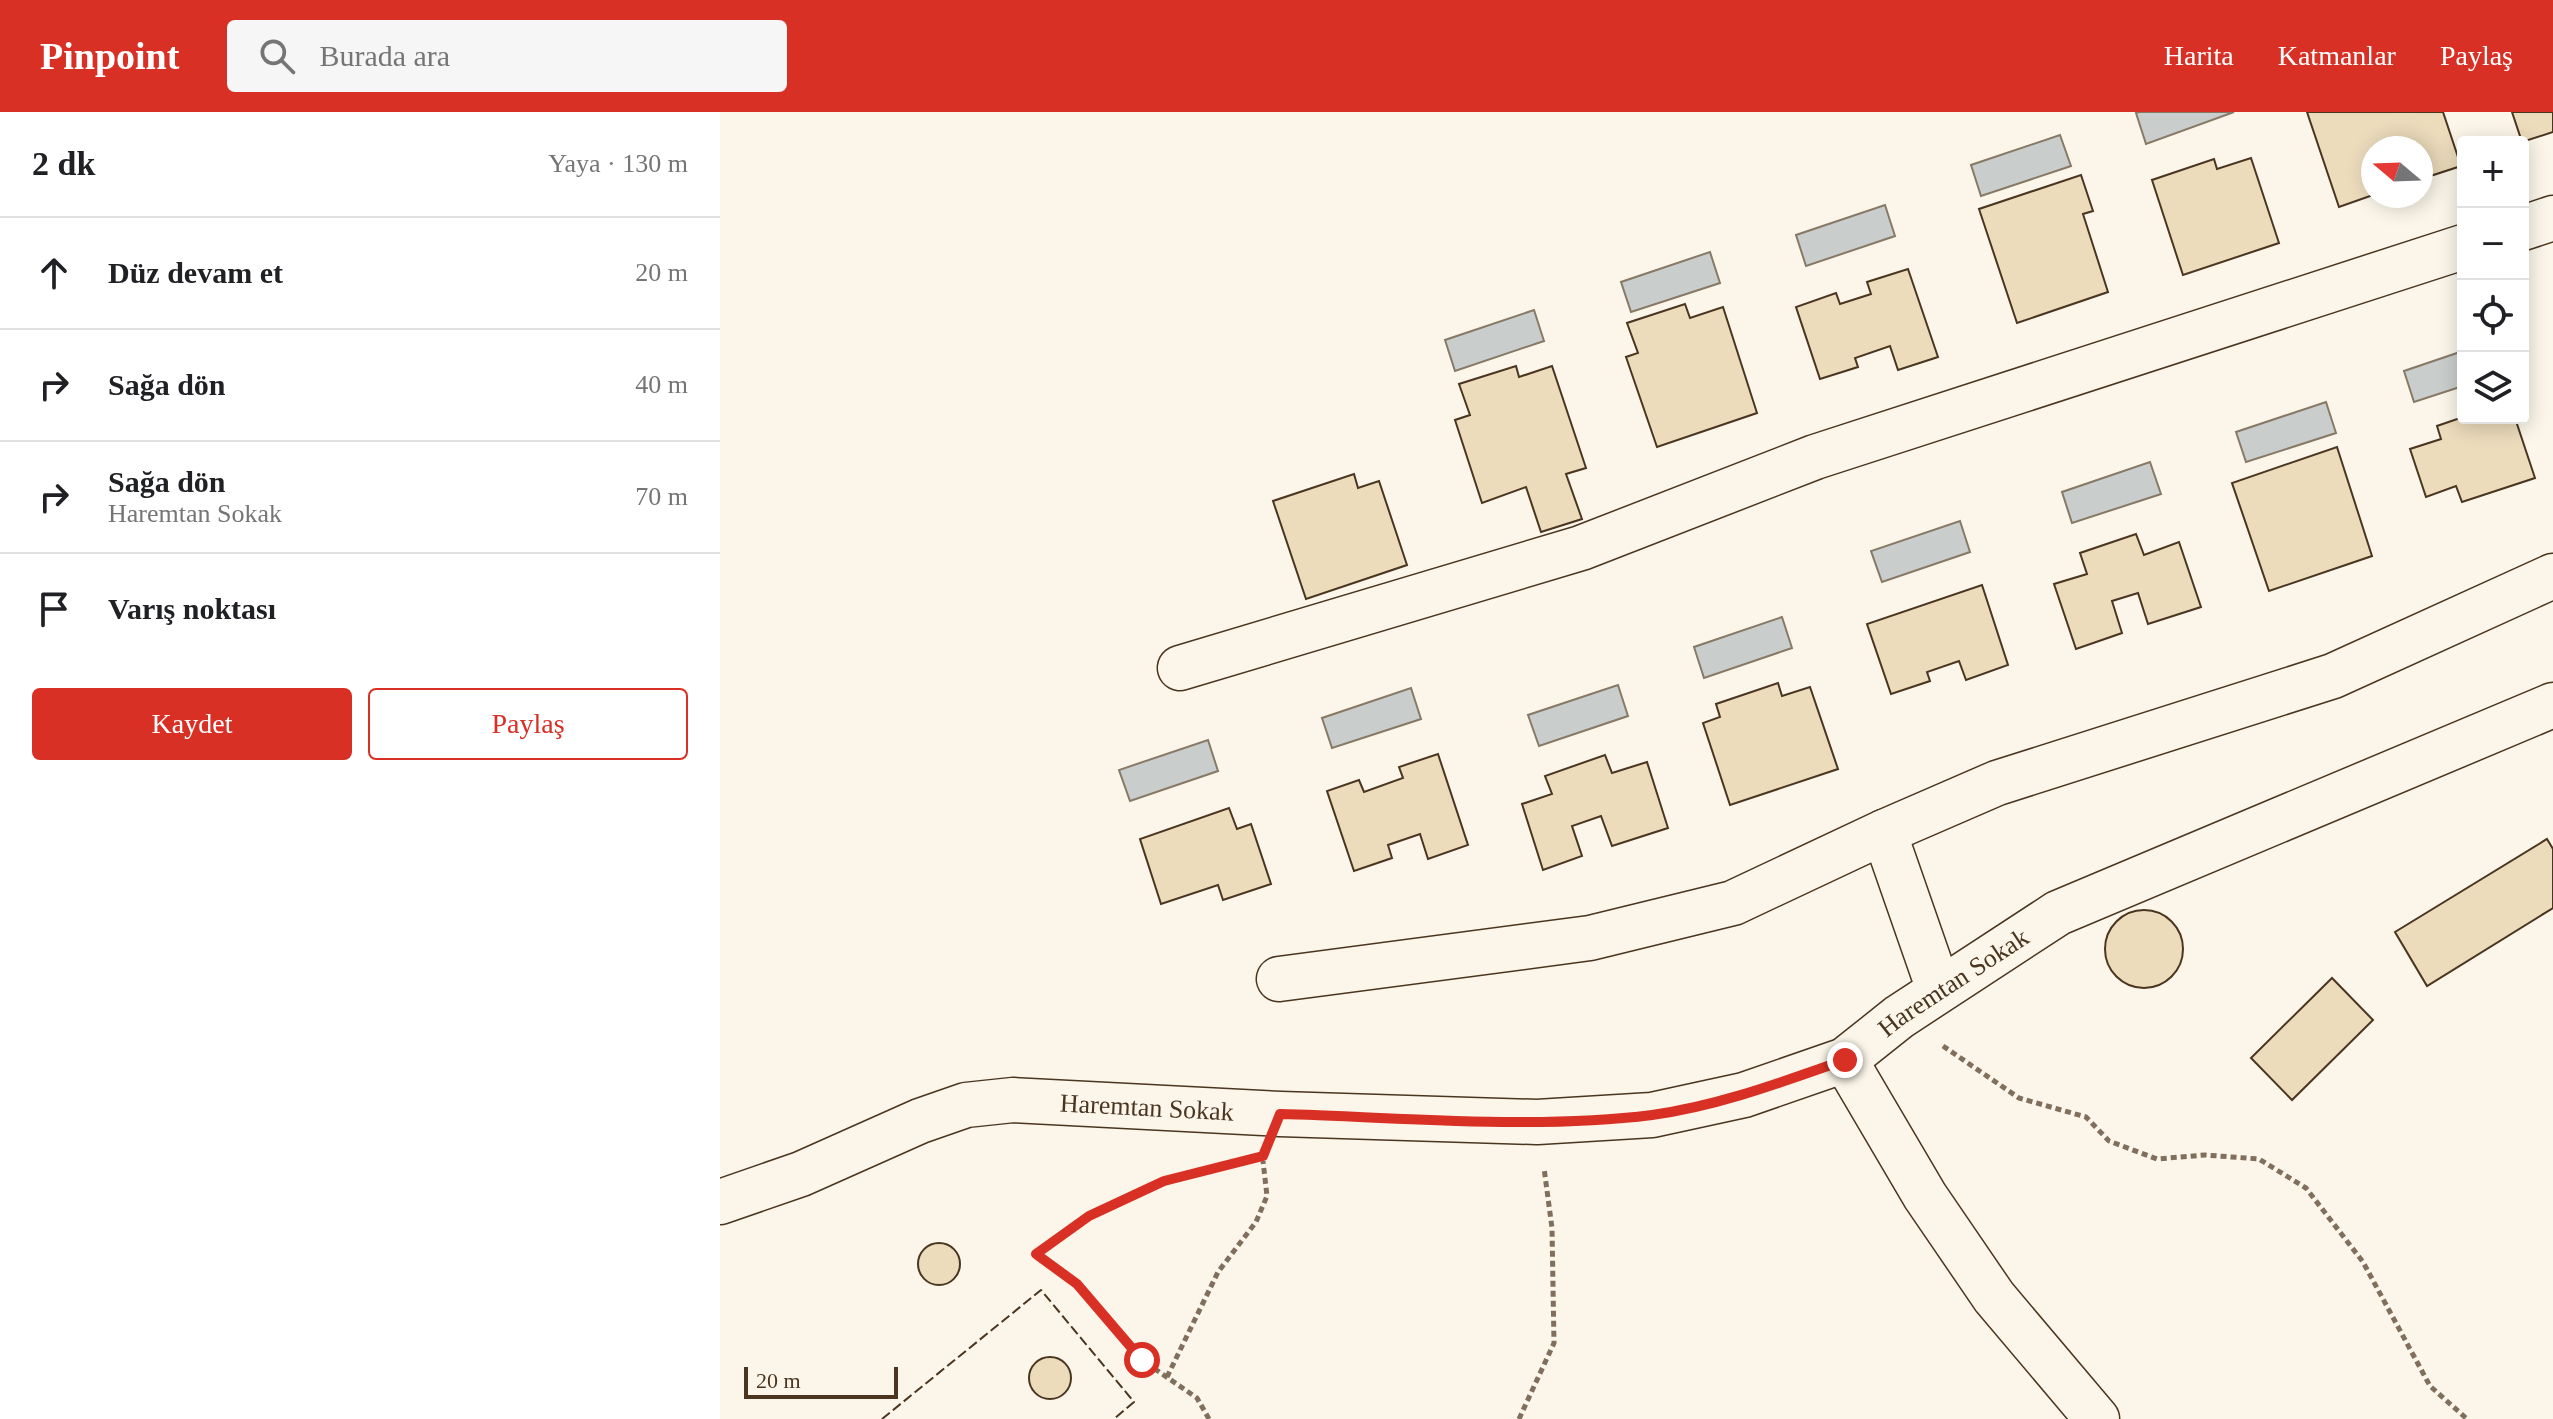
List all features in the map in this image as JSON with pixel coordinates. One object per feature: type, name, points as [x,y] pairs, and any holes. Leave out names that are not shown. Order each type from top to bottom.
[{"type":"street","points":[[2529,226],[2553,218]]},
{"type":"street","points":[[1180,668],[1581,548],[1815,457],[2457,249]]},
{"type":"street","points":[[1279,979],[1590,938],[1733,903],[1997,783],[2333,676],[2553,576]]},
{"type":"street","name":"Haremtan Sokak","points":[[720,1202],[801,1174],[920,1121],[966,1105],[1013,1100],[1280,1114],[1537,1122],[1652,1115],[1744,1095],[1845,1060],[1899,1017],[2058,913],[2553,705]]},
{"type":"street","points":[[1884,832],[1939,990]]},
{"type":"street","points":[[1845,1060],[1925,1196],[1994,1297],[2097,1419]]},
{"type":"path","points":[[1899,1017],[2019,1098],[2086,1117],[2109,1141],[2157,1159],[2205,1155],[2259,1159],[2306,1188],[2363,1262],[2430,1386],[2467,1419]]},
{"type":"path","points":[[1167,1377],[1218,1272],[1256,1222],[1267,1196],[1263,1156],[1280,1114]]},
{"type":"path","points":[[1519,1419],[1554,1343],[1552,1228],[1537,1122]]},
{"type":"path","points":[[1209,1419],[1197,1398],[1142,1360],[1077,1284],[1036,1254],[1089,1216],[1164,1181],[1263,1156]]},
{"type":"shaded area","points":[[2139,112],[2234,112],[2146,144],[2136,113]]},
{"type":"shaded area","points":[[2060,135],[2071,166],[1981,196],[1971,165]]},
{"type":"shaded area","points":[[1885,205],[1895,236],[1806,266],[1796,235]]},
{"type":"shaded area","points":[[1710,252],[1720,283],[1631,312],[1621,282]]},
{"type":"shaded area","points":[[1534,310],[1544,341],[1455,371],[1445,340]]},
{"type":"shaded area","points":[[2457,353],[2457,388],[2414,402],[2404,371]]},
{"type":"shaded area","points":[[2326,402],[2336,433],[2246,462],[2236,432]]},
{"type":"shaded area","points":[[2150,462],[2161,494],[2072,523],[2062,492]]},
{"type":"shaded area","points":[[1960,521],[1970,552],[1882,582],[1871,551]]},
{"type":"shaded area","points":[[1782,617],[1792,648],[1704,678],[1694,647]]},
{"type":"shaded area","points":[[1618,685],[1628,716],[1539,746],[1528,715]]},
{"type":"shaded area","points":[[1411,688],[1421,719],[1332,748],[1322,718]]},
{"type":"shaded area","points":[[1208,740],[1218,771],[1130,801],[1119,770]]},
{"type":"building","points":[[2307,112],[2443,112],[2457,154],[2457,167],[2433,175],[2433,136],[2361,136],[2361,199],[2339,207]]},
{"type":"building","points":[[2512,112],[2553,112],[2553,132],[2529,140],[2529,136],[2520,136]]},
{"type":"building","points":[[2251,158],[2279,243],[2183,275],[2152,180],[2214,159],[2217,169]]},
{"type":"building","points":[[2081,175],[2093,211],[2083,214],[2108,292],[2017,323],[1979,209]]},
{"type":"building","points":[[1908,269],[1938,357],[1898,370],[1890,346],[1855,358],[1858,367],[1820,379],[1796,307],[1836,293],[1840,304],[1871,294],[1867,282]]},
{"type":"building","points":[[1685,304],[1690,318],[1723,307],[1757,413],[1657,447],[1626,357],[1638,353],[1627,323]]},
{"type":"building","points":[[1516,366],[1519,377],[1552,366],[1586,468],[1566,474],[1582,519],[1541,532],[1526,487],[1482,503],[1455,420],[1470,415],[1459,384]]},
{"type":"building","points":[[2457,419],[2457,424],[2517,424],[2535,478],[2462,502],[2456,486],[2426,497],[2410,449],[2441,439],[2437,426]]},
{"type":"building","points":[[2337,447],[2372,556],[2269,591],[2232,483]]},
{"type":"building","points":[[1354,474],[1358,488],[1379,481],[1407,565],[1306,599],[1273,501]]},
{"type":"building","points":[[2136,534],[2144,555],[2179,542],[2201,607],[2148,624],[2138,593],[2112,601],[2122,633],[2076,649],[2054,584],[2087,574],[2080,553]]},
{"type":"building","points":[[1982,585],[2008,665],[1966,680],[1959,661],[1927,672],[1930,681],[1891,694],[1867,624]]},
{"type":"building","points":[[1778,683],[1782,696],[1810,687],[1838,769],[1730,805],[1703,723],[1720,717],[1716,704]]},
{"type":"building","points":[[1438,754],[1468,845],[1428,859],[1420,834],[1388,845],[1392,858],[1354,871],[1327,791],[1359,780],[1364,792],[1403,778],[1399,767]]},
{"type":"building","points":[[1605,755],[1612,773],[1647,762],[1668,828],[1612,846],[1601,816],[1572,826],[1582,856],[1543,870],[1522,804],[1552,794],[1545,776]]},
{"type":"building","points":[[1229,808],[1237,829],[1251,824],[1271,884],[1223,900],[1218,885],[1161,904],[1140,839]]},
{"type":"building","points":[[2547,839],[2553,849],[2553,908],[2427,986],[2395,932]]},
{"type":"building","points":[[2136,910],[2152,910],[2166,916],[2177,927],[2183,949],[2177,971],[2166,982],[2152,988],[2136,988],[2122,982],[2111,971],[2105,957],[2105,941],[2111,927],[2122,916]]},
{"type":"building","points":[[2332,978],[2373,1020],[2292,1100],[2251,1058]]},
{"type":"building","points":[[939,1243],[954,1249],[960,1264],[954,1279],[939,1285],[924,1279],[918,1264],[924,1249]]},
{"type":"building","points":[[1050,1357],[1065,1363],[1071,1378],[1065,1393],[1050,1399],[1035,1393],[1029,1378],[1035,1363]]},
{"type":"fence","points":[[882,1419],[1041,1290],[1134,1402],[1114,1419]]},
{"type":"route","points":[[1142,1360],[1077,1284],[1036,1254],[1089,1216],[1164,1181],[1263,1156],[1280,1114],[1537,1122],[1652,1115],[1744,1095],[1845,1060]]}]
